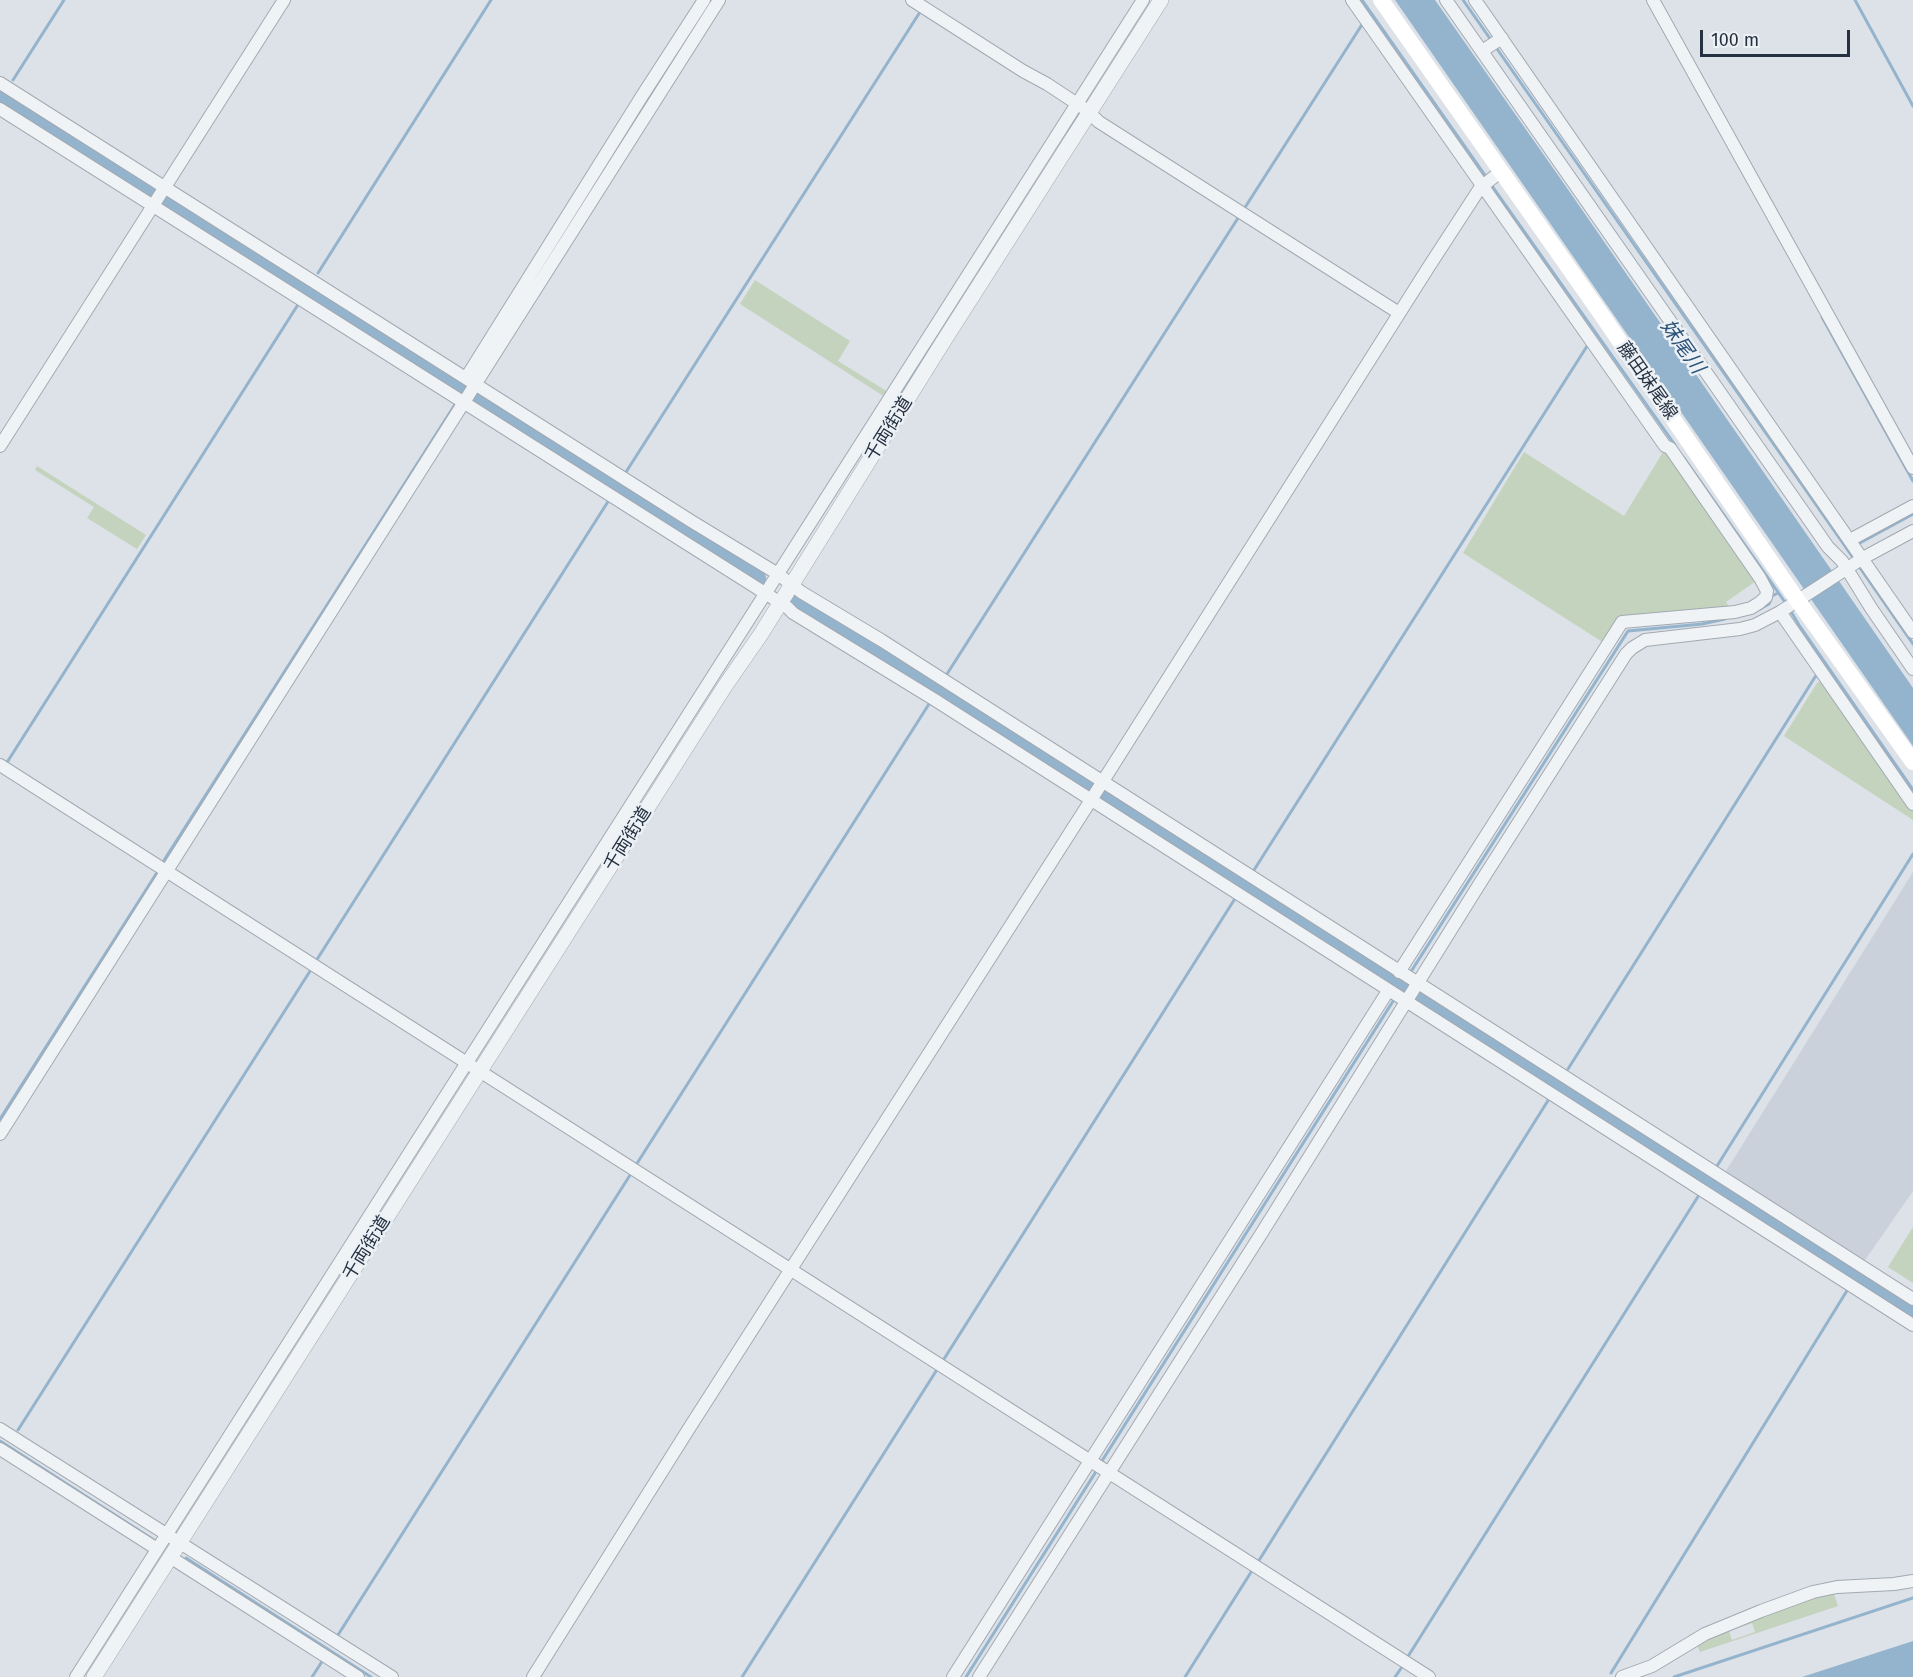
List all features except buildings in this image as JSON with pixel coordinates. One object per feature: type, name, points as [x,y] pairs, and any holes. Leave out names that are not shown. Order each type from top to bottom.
[{"type":"main road","name":"藤田妹尾線","points":[[1381,0],[1490,179],[1599,311],[1792,605],[1913,762]]},
{"type":"street","points":[[0,446],[284,0]]},
{"type":"street","points":[[472,384],[636,104],[704,0]]},
{"type":"street","points":[[0,1134],[162,869],[719,0]]},
{"type":"street","points":[[912,0],[1399,313]]},
{"type":"street","points":[[473,1066],[778,574],[1083,108],[1143,0]]},
{"type":"street","name":"千両街道","points":[[94,1677],[173,1538],[473,1066],[792,584],[1083,108],[1161,0]]},
{"type":"street","points":[[1352,0],[1490,179],[1591,341],[1665,446],[1670,448],[1767,591],[1766,597],[1751,608],[1719,621],[1645,640],[1632,648],[1558,741],[1399,972],[1404,993],[1562,1090],[1913,1325]]},
{"type":"street","points":[[1446,0],[1493,44],[1850,540],[1853,565],[1871,608],[1913,669]]},
{"type":"street","points":[[1475,0],[1493,44],[1828,547],[1842,561],[1853,565],[1913,632]]},
{"type":"street","points":[[1653,0],[1913,468]]},
{"type":"street","points":[[0,83],[5,103],[308,296],[462,400],[613,486],[778,574],[941,692],[1404,993],[1562,1090],[1716,1178],[1913,1299]]},
{"type":"street","points":[[5,103],[308,296],[472,384],[793,613],[941,692],[1248,893],[1399,972]]},
{"type":"street","points":[[533,1677],[1399,313],[1490,179]]},
{"type":"street","points":[[1850,540],[1913,506]]},
{"type":"street","points":[[953,1677],[1100,1466],[1404,993],[1558,741],[1622,622],[1719,621],[1749,627],[1792,605],[1853,565],[1913,531]]},
{"type":"street","points":[[1792,605],[1821,672],[1913,804]]},
{"type":"street","points":[[0,765],[1429,1677]]},
{"type":"street","points":[[979,1677],[1100,1466],[1404,993]]},
{"type":"street","points":[[1708,1191],[1716,1178]]},
{"type":"street","points":[[0,1429],[11,1448],[164,1553],[331,1653],[392,1677]]},
{"type":"street","points":[[11,1448],[173,1538],[331,1653],[358,1677]]},
{"type":"street","points":[[76,1677],[164,1553]]},
{"type":"street","points":[[1622,1677],[1652,1666],[1705,1634],[1813,1592],[1837,1587],[1913,1581]]},
{"type":"shaded area","points":[[1913,872],[1913,1191],[1863,1263],[1727,1176],[1726,1171]]},
{"type":"green space","points":[[755,280],[850,341],[838,361],[888,392],[885,397],[740,304]]},
{"type":"green space","points":[[1669,451],[1759,579],[1726,602],[1731,610],[1623,619],[1604,643],[1463,553],[1524,452],[1624,516],[1663,452]]},
{"type":"green space","points":[[37,466],[146,535],[137,549],[87,518],[94,507],[35,470]]},
{"type":"green space","points":[[1822,680],[1913,810],[1913,820],[1784,736],[1817,683]]},
{"type":"green space","points":[[1913,1227],[1913,1283],[1888,1267]]},
{"type":"green space","points":[[1833,1591],[1838,1606],[1700,1652],[1696,1643],[1734,1625]],"holes":[[[1752,1623],[1755,1632],[1732,1640],[1729,1631]]]},
{"type":"water","name":"妹尾川","points":[[1395,0],[1435,0],[1560,178],[1913,688],[1913,746]]},
{"type":"water","points":[[1913,1641],[1913,1677],[1802,1677]]},
{"type":"waterway","points":[[13,80],[64,0]]},
{"type":"waterway","points":[[318,273],[491,0]]},
{"type":"waterway","points":[[1362,0],[1487,178]]},
{"type":"waterway","points":[[1463,0],[1491,40]]},
{"type":"waterway","points":[[1855,0],[1913,106]]},
{"type":"waterway","points":[[626,472],[920,12]]},
{"type":"waterway","points":[[1244,209],[1363,23]]},
{"type":"waterway","points":[[1495,46],[1854,559]]},
{"type":"waterway","points":[[610,158],[671,62]]},
{"type":"waterway","points":[[0,100],[3,96]]},
{"type":"waterway","points":[[0,99],[757,578]]},
{"type":"waterway","points":[[1067,131],[1080,111]]},
{"type":"waterway","points":[[1490,183],[1675,445]]},
{"type":"waterway","points":[[947,674],[1238,218]]},
{"type":"waterway","points":[[303,298],[308,289]]},
{"type":"waterway","points":[[6,764],[299,303]]},
{"type":"waterway","points":[[1822,317],[1913,481]]},
{"type":"waterway","points":[[1254,870],[1589,343]]},
{"type":"waterway","points":[[885,417],[931,344]]},
{"type":"waterway","points":[[460,397],[465,389]]},
{"type":"waterway","points":[[161,865],[456,403]]},
{"type":"waterway","points":[[1684,458],[1787,605]]},
{"type":"waterway","points":[[316,961],[609,500]]},
{"type":"waterway","points":[[1858,544],[1913,514]]},
{"type":"waterway","points":[[1858,565],[1913,644]]},
{"type":"waterway","points":[[1760,609],[1769,604],[1772,596],[1778,593]]},
{"type":"waterway","points":[[797,602],[1913,1315]]},
{"type":"waterway","points":[[1790,610],[1913,790]]},
{"type":"waterway","points":[[1412,970],[1628,631],[1702,624],[1725,619]]},
{"type":"waterway","points":[[1568,1069],[1819,674]]},
{"type":"waterway","points":[[934,696],[939,688]]},
{"type":"waterway","points":[[636,1165],[929,704]]},
{"type":"waterway","points":[[1717,1166],[1913,854]]},
{"type":"waterway","points":[[0,1119],[158,871]]},
{"type":"waterway","points":[[1240,892],[1245,883]]},
{"type":"waterway","points":[[944,1359],[1236,897]]},
{"type":"waterway","points":[[18,1430],[312,968]]},
{"type":"waterway","points":[[1399,993],[1404,984]]},
{"type":"waterway","points":[[1100,1464],[1395,998]]},
{"type":"waterway","points":[[1554,1091],[1558,1084]]},
{"type":"waterway","points":[[1258,1562],[1549,1099]]},
{"type":"waterway","points":[[338,1635],[632,1172]]},
{"type":"waterway","points":[[1704,1187],[1709,1179]]},
{"type":"waterway","points":[[1407,1658],[1699,1195]]},
{"type":"waterway","points":[[1611,1673],[1848,1289]]},
{"type":"waterway","points":[[742,1677],[938,1368]]},
{"type":"waterway","points":[[0,1441],[157,1542]]},
{"type":"waterway","points":[[966,1677],[1097,1470]]},
{"type":"waterway","points":[[186,1558],[371,1677]]},
{"type":"waterway","points":[[1185,1677],[1253,1569]]},
{"type":"waterway","points":[[1674,1677],[1913,1598]]},
{"type":"waterway","points":[[312,1677],[323,1660]]},
{"type":"waterway","points":[[1395,1677],[1404,1664]]}]
